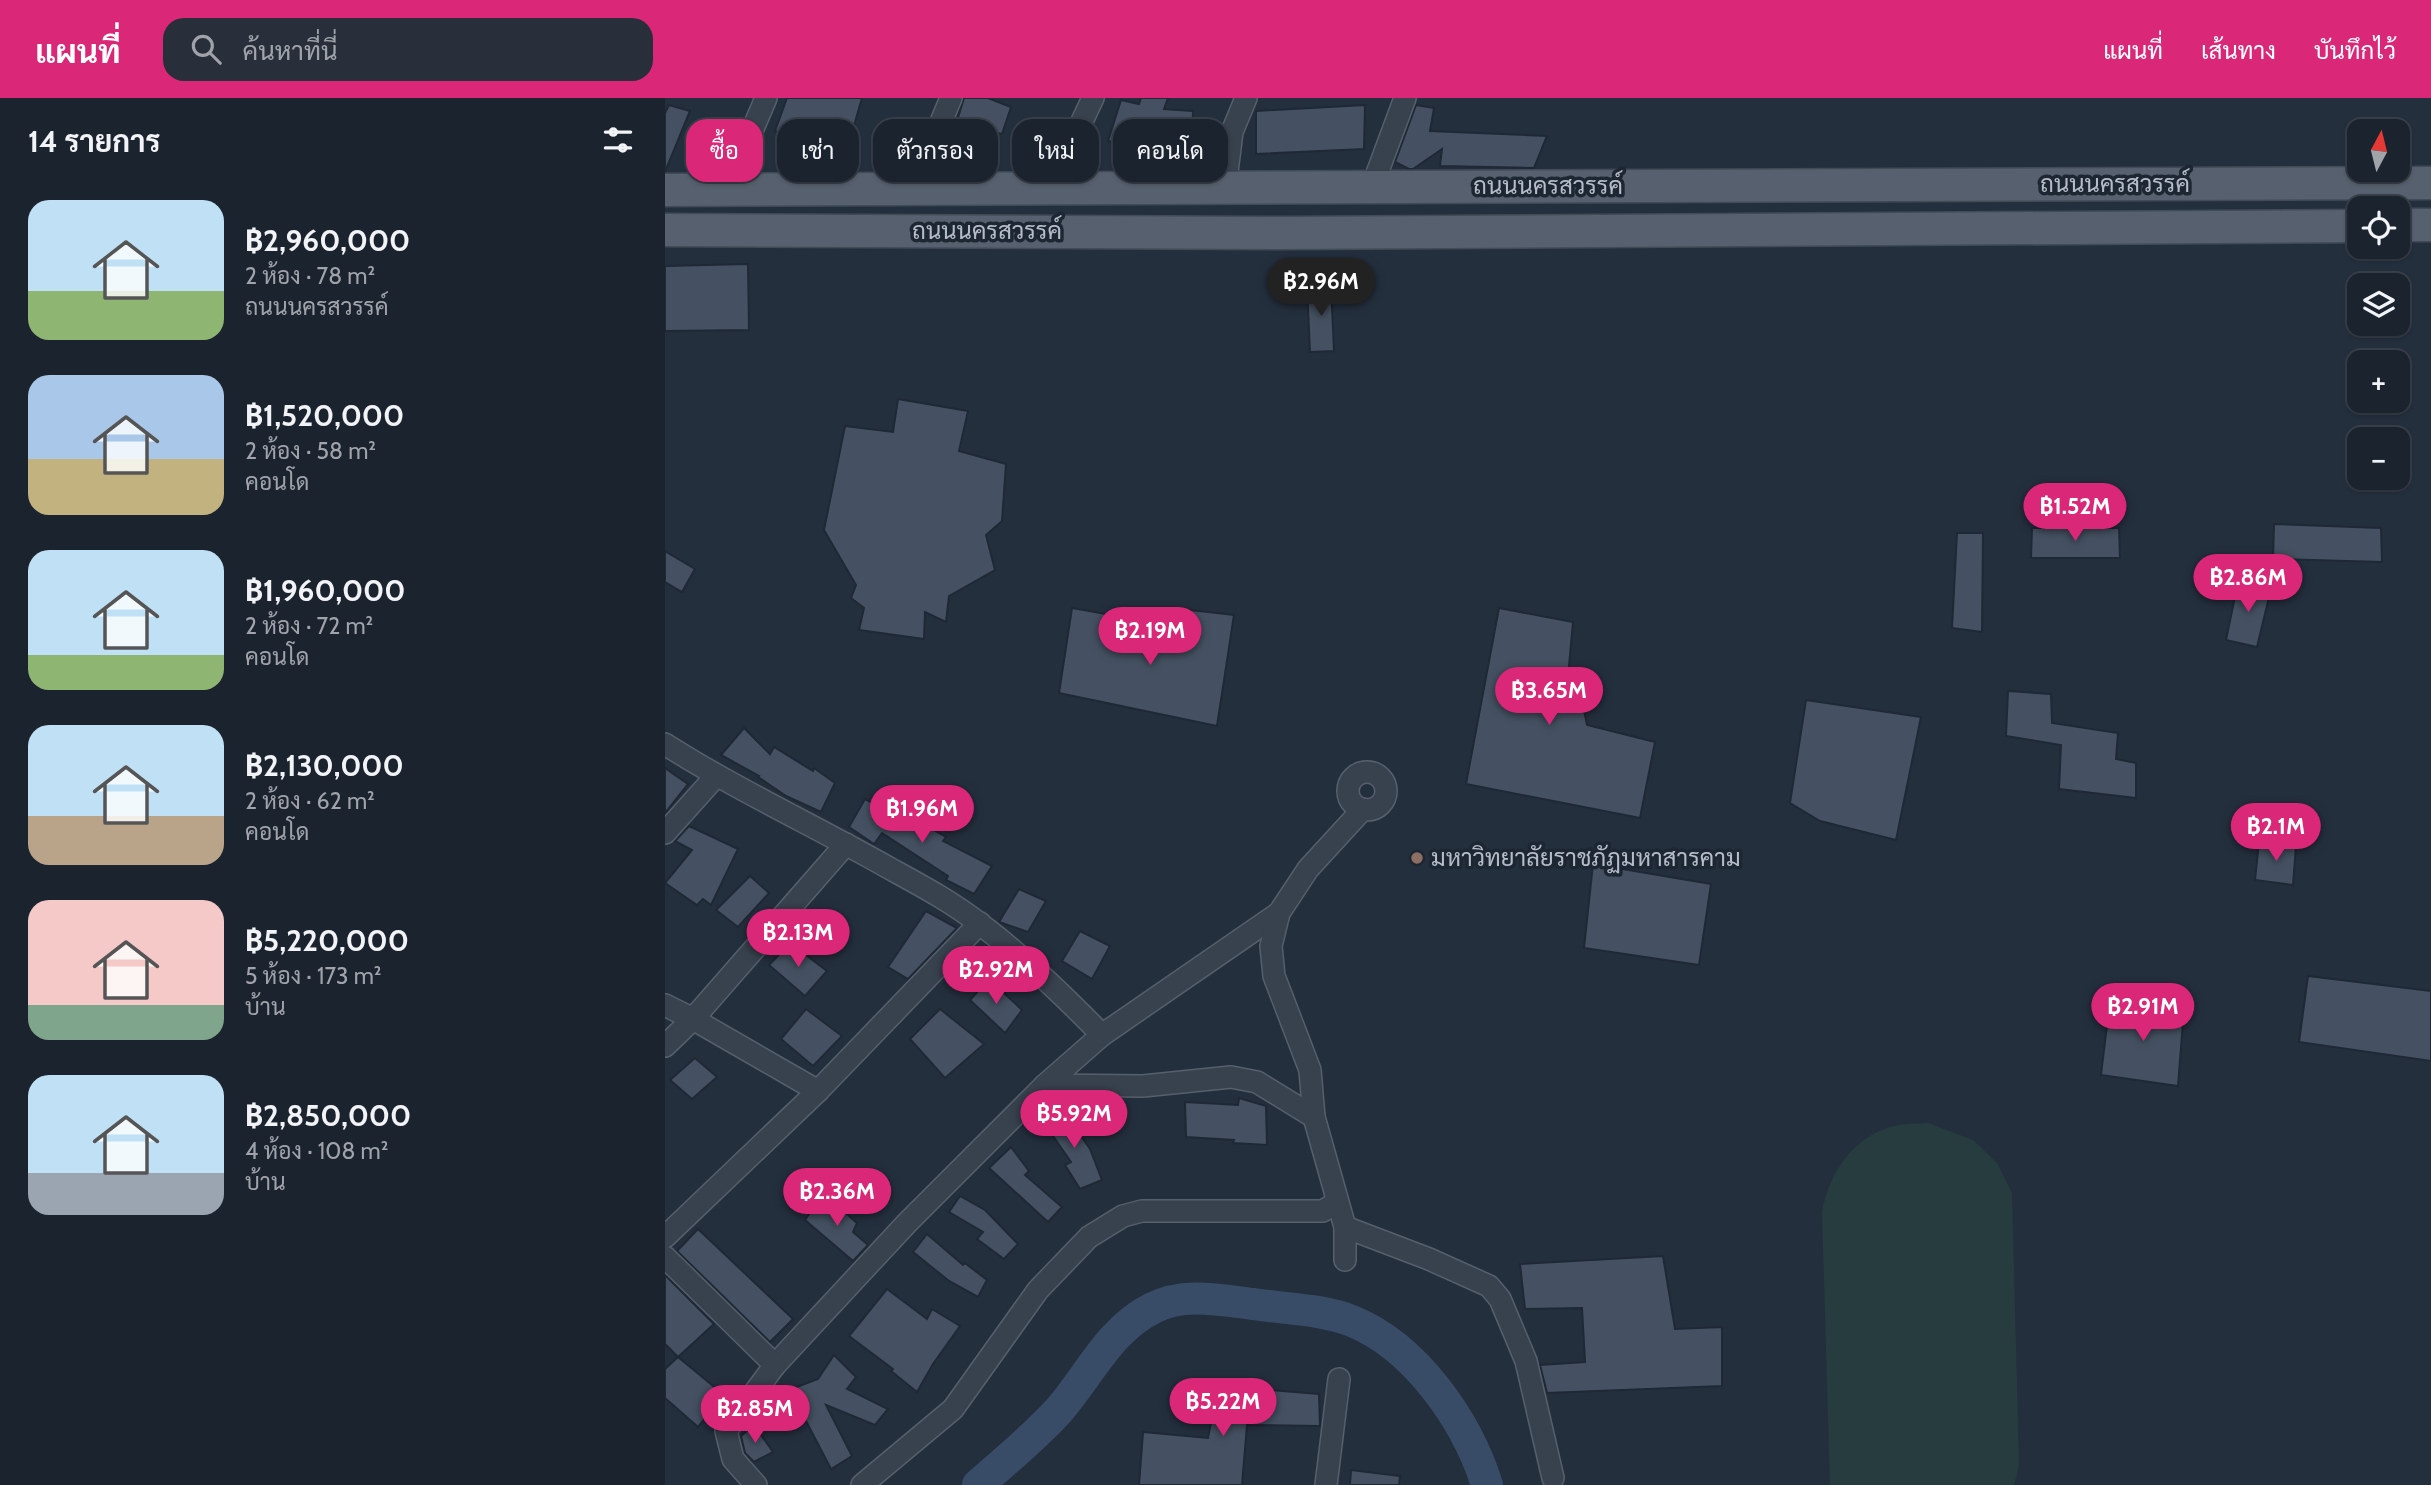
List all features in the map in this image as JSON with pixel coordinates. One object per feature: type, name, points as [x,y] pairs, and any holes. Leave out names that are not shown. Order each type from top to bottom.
[{"type":"main road","name":"ถนนนครสวรรค์","points":[[665,190],[2431,183]]},
{"type":"main road","points":[[1365,232],[1372,187]]},
{"type":"main road","points":[[2410,225],[2431,225]]},
{"type":"main road","name":"ถนนนครสวรรค์","points":[[665,230],[1365,232],[2347,226]]},
{"type":"street","points":[[727,190],[766,98]]},
{"type":"street","points":[[913,189],[951,98]]},
{"type":"street","points":[[1061,189],[1076,134],[1093,98]]},
{"type":"street","points":[[1225,188],[1232,132],[1246,98]]},
{"type":"street","points":[[1372,187],[1405,98]]},
{"type":"street","points":[[665,744],[716,776],[926,889],[980,923],[1063,996],[1102,1035]]},
{"type":"street","points":[[665,833],[716,776]]},
{"type":"street","points":[[1345,1260],[1345,1227],[1314,1117],[1310,1070],[1274,976],[1271,946],[1279,913],[1308,869],[1363,809]]},
{"type":"street","points":[[665,1045],[693,1019],[846,844]]},
{"type":"street","points":[[756,1485],[733,1459],[726,1431],[775,1365],[907,1223],[1045,1085],[1102,1035],[1279,913]]},
{"type":"street","points":[[665,1237],[818,1091],[980,923]]},
{"type":"street","points":[[665,1005],[818,1091]]},
{"type":"street","points":[[1045,1085],[1143,1086],[1231,1077],[1257,1082],[1314,1117]]},
{"type":"street","points":[[862,1485],[953,1409],[1038,1290],[1089,1237],[1123,1216],[1142,1210],[1323,1211],[1337,1202]]},
{"type":"street","points":[[1345,1227],[1429,1259],[1489,1286],[1500,1299],[1525,1361],[1553,1478]]},
{"type":"street","points":[[665,1257],[775,1365]]},
{"type":"street","points":[[1325,1485],[1339,1379]]},
{"type":"green space","points":[[1928,1123],[1973,1140],[1997,1163],[2012,1193],[2019,1466],[2014,1485],[1830,1485],[1822,1212],[1825,1197],[1837,1170],[1867,1138],[1899,1125]]},
{"type":"building","points":[[787,98],[862,98],[856,119],[779,119]]},
{"type":"building","points":[[964,98],[988,98],[1011,107],[1002,134],[998,133],[998,119],[958,119]]},
{"type":"building","points":[[1141,98],[1168,98],[1164,109],[1193,111],[1193,119],[1115,119],[1121,100],[1139,104]]},
{"type":"building","points":[[669,105],[690,111],[665,172],[665,113]]},
{"type":"building","points":[[1365,105],[1364,149],[1256,154],[1256,111]]},
{"type":"building","points":[[1416,105],[1434,108],[1430,131],[1547,136],[1534,168],[1440,166],[1442,149],[1409,169],[1395,162]]},
{"type":"building","points":[[1113,125],[1113,141],[1108,141]]},
{"type":"building","points":[[748,264],[749,330],[665,331],[665,266]]},
{"type":"building","points":[[1331,285],[1334,351],[1310,352],[1307,286]]},
{"type":"building","points":[[898,399],[968,411],[959,451],[1006,464],[1002,521],[986,535],[995,570],[949,596],[946,622],[925,612],[924,639],[859,630],[864,608],[851,598],[856,585],[824,530],[845,426],[893,432]]},
{"type":"building","points":[[2274,524],[2381,528],[2382,562],[2273,559]]},
{"type":"building","points":[[2032,528],[2119,528],[2120,558],[2031,558]]},
{"type":"building","points":[[1957,533],[1983,533],[1982,632],[1952,628]]},
{"type":"building","points":[[665,551],[695,569],[682,592],[665,582]]},
{"type":"building","points":[[2238,582],[2271,589],[2257,647],[2226,640]]},
{"type":"building","points":[[1072,608],[1106,614],[1106,630],[1181,646],[1190,610],[1234,615],[1217,726],[1059,693]]},
{"type":"building","points":[[1499,608],[1573,622],[1566,699],[1584,710],[1587,725],[1655,742],[1640,818],[1466,784]]},
{"type":"building","points":[[2008,691],[2051,694],[2052,723],[2118,733],[2116,759],[2136,763],[2136,798],[2059,789],[2061,745],[2006,736]]},
{"type":"building","points":[[1806,700],[1921,717],[1896,840],[1820,821],[1790,803]]},
{"type":"building","points":[[744,728],[770,754],[774,747],[813,771],[814,768],[835,783],[821,812],[786,796],[759,776],[721,755]]},
{"type":"building","points":[[665,768],[688,784],[665,813]]},
{"type":"building","points":[[865,799],[916,827],[919,822],[946,837],[943,841],[992,866],[974,894],[946,880],[948,876],[882,833],[874,844],[849,827]]},
{"type":"building","points":[[689,826],[738,849],[711,905],[703,899],[697,905],[665,883],[692,850],[675,841]]},
{"type":"building","points":[[2259,842],[2296,845],[2293,885],[2255,880]]},
{"type":"building","points":[[1593,864],[1711,884],[1699,965],[1584,948]]},
{"type":"building","points":[[750,876],[769,893],[738,927],[716,910]]},
{"type":"building","points":[[1019,889],[1046,901],[1028,932],[999,922]]},
{"type":"building","points":[[926,911],[957,928],[908,979],[888,967]]},
{"type":"building","points":[[1080,931],[1110,946],[1092,979],[1062,961]]},
{"type":"building","points":[[790,943],[827,971],[805,996],[769,965]]},
{"type":"building","points":[[2308,976],[2431,991],[2431,1061],[2299,1042]]},
{"type":"building","points":[[989,979],[1022,1010],[1005,1033],[970,1000]]},
{"type":"building","points":[[2110,1000],[2184,1009],[2178,1086],[2101,1075]]},
{"type":"building","points":[[806,1009],[842,1036],[813,1066],[781,1039]]},
{"type":"building","points":[[940,1009],[984,1044],[945,1078],[910,1039]]},
{"type":"building","points":[[695,1058],[717,1077],[692,1099],[670,1080]]},
{"type":"building","points":[[1239,1098],[1266,1106],[1267,1145],[1186,1137],[1185,1102],[1238,1105]]},
{"type":"building","points":[[1063,1110],[1090,1149],[1102,1180],[1080,1189],[1065,1165],[1071,1162],[1042,1120]]},
{"type":"building","points":[[1011,1147],[1029,1171],[1025,1175],[1062,1207],[1048,1222],[989,1168]]},
{"type":"building","points":[[960,1196],[985,1210],[1018,1244],[1004,1259],[977,1239],[983,1232],[949,1212]]},
{"type":"building","points":[[820,1198],[839,1207],[857,1223],[853,1232],[868,1245],[853,1261],[805,1220]]},
{"type":"building","points":[[698,1229],[793,1319],[770,1342],[677,1251]]},
{"type":"building","points":[[927,1234],[963,1265],[965,1263],[987,1280],[978,1297],[949,1281],[913,1252]]},
{"type":"building","points":[[1663,1256],[1675,1329],[1722,1327],[1722,1386],[1547,1393],[1540,1365],[1585,1362],[1582,1308],[1525,1309],[1520,1264]]},
{"type":"building","points":[[665,1275],[714,1324],[678,1357],[665,1344]]},
{"type":"building","points":[[887,1289],[927,1319],[932,1309],[960,1326],[917,1392],[891,1371],[893,1369],[849,1336]]},
{"type":"building","points":[[834,1355],[856,1377],[847,1389],[888,1409],[875,1425],[826,1405],[852,1456],[831,1469],[806,1421],[803,1422],[781,1393],[818,1379]]},
{"type":"building","points":[[678,1357],[724,1395],[698,1427],[665,1398],[665,1369]]},
{"type":"building","points":[[1218,1386],[1319,1394],[1320,1426],[1247,1425],[1242,1485],[1139,1485],[1143,1432],[1208,1438]]},
{"type":"building","points":[[754,1425],[773,1452],[754,1462],[745,1453],[741,1436]]},
{"type":"building","points":[[1351,1470],[1400,1476],[1399,1485],[1350,1485]]},
{"type":"waterway","points":[[978,1485],[1060,1409],[1113,1340],[1138,1317],[1165,1303],[1202,1298],[1328,1314],[1352,1321],[1375,1333],[1418,1367],[1436,1389],[1466,1436],[1487,1485]]},
{"type":"place","name":"มหาวิทยาลัยราชภัฏมหาสารคาม","points":[[1417,858]]}]
